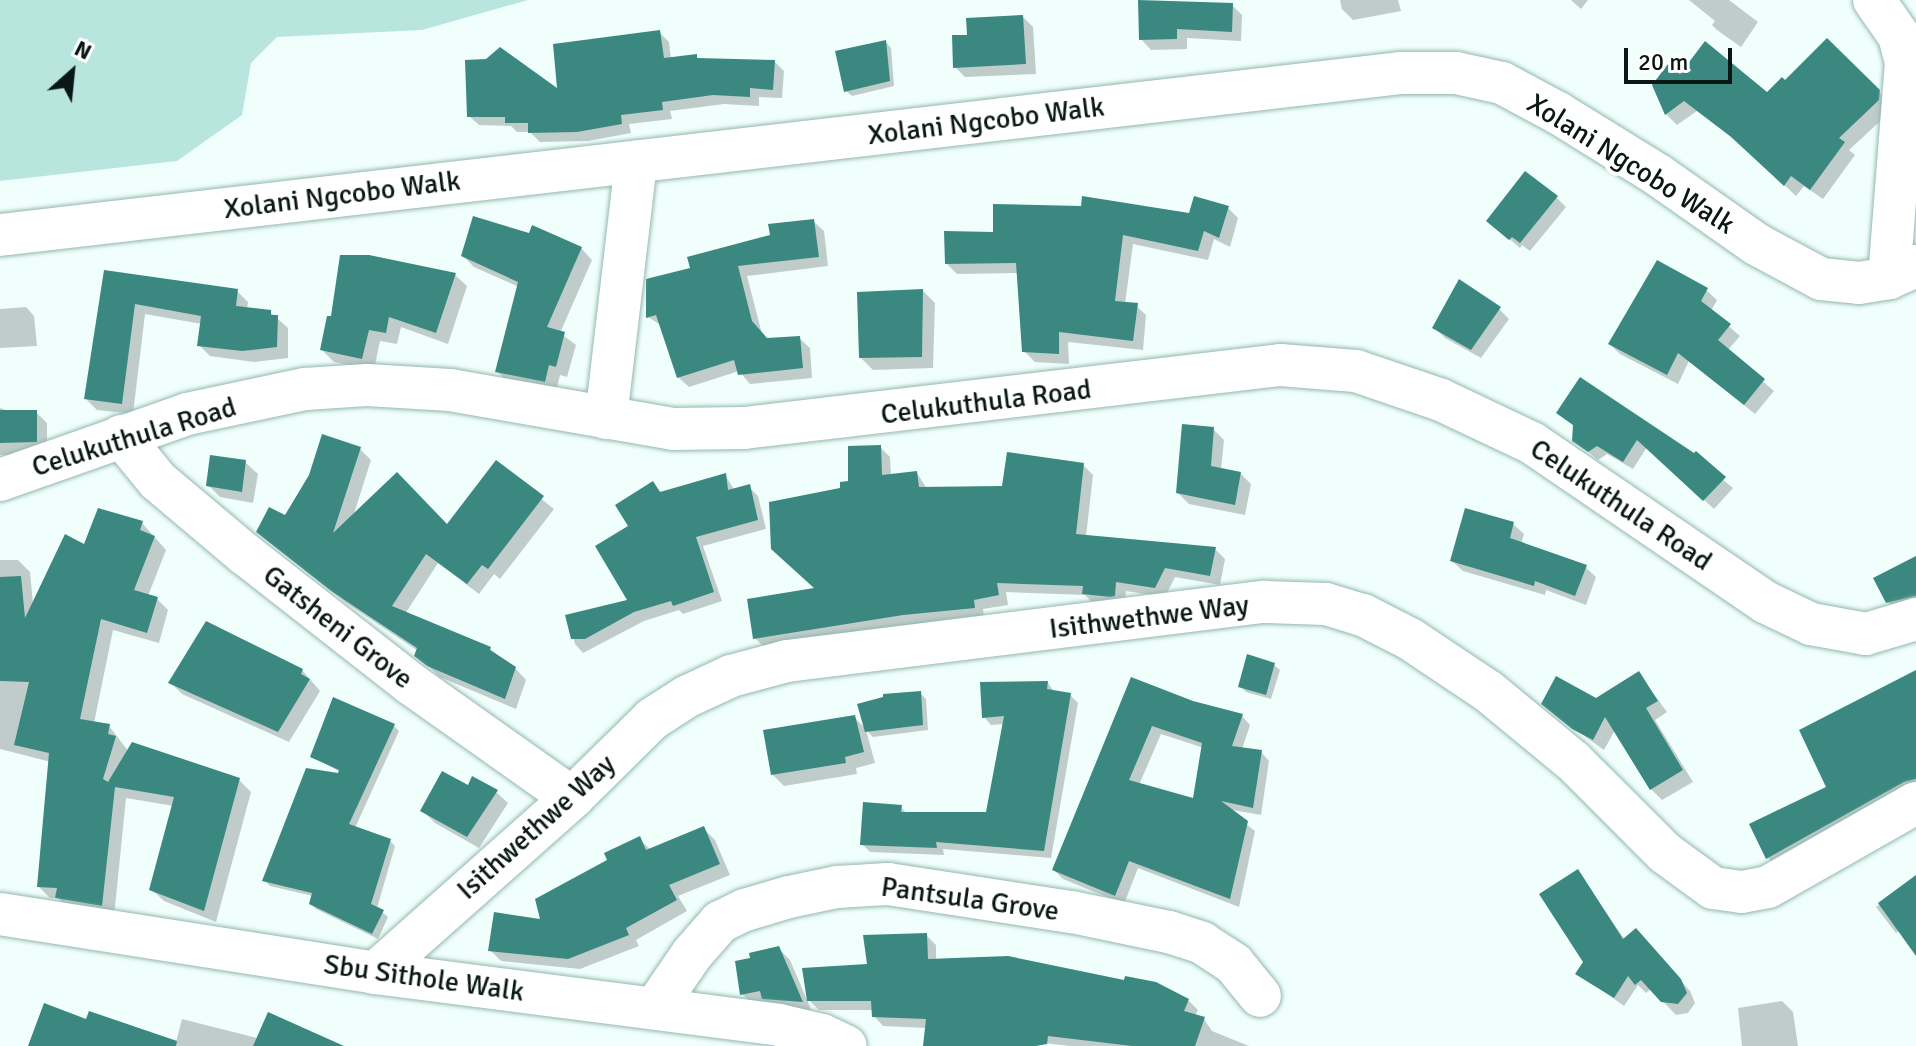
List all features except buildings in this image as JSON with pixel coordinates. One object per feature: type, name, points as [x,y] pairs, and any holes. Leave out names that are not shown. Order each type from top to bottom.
[{"type":"street","points":[[1874,0],[1899,36],[1906,62],[1902,272]]},
{"type":"street","name":"Xolani Ngcobo Walk","points":[[0,235],[1400,73],[1456,73],[1502,83],[1558,113],[1658,175],[1756,244],[1821,279],[1859,283],[1902,272]]},
{"type":"street","points":[[606,418],[636,162]]},
{"type":"street","name":"Celukuthula Road","points":[[0,480],[187,414],[290,392],[367,385],[450,390],[673,429],[744,428],[1280,365],[1356,371],[1441,400],[1532,443],[1765,602],[1811,624],[1866,634],[1916,619]]},
{"type":"street","name":"Gatsheni Grove","points":[[121,436],[158,481],[246,555],[411,684],[572,798]]},
{"type":"street","name":"Isithwethwe Way","points":[[375,973],[572,798],[652,719],[686,697],[731,676],[787,661],[1264,602],[1326,604],[1363,615],[1410,639],[1488,691],[1573,761],[1665,853],[1713,888],[1742,892],[1768,887],[1916,803]]},
{"type":"street","name":"Pantsula Grove","points":[[655,1008],[692,954],[720,922],[745,910],[789,897],[837,887],[888,884],[1072,912],[1169,932],[1202,943],[1234,964],[1260,996]]},
{"type":"street","name":"Sbu Sithole Walk","points":[[0,914],[375,973],[779,1025],[822,1035],[846,1046]]},
{"type":"shaded area","points":[[0,0],[528,0],[422,30],[277,37],[251,63],[242,115],[177,161],[0,181]]}]
